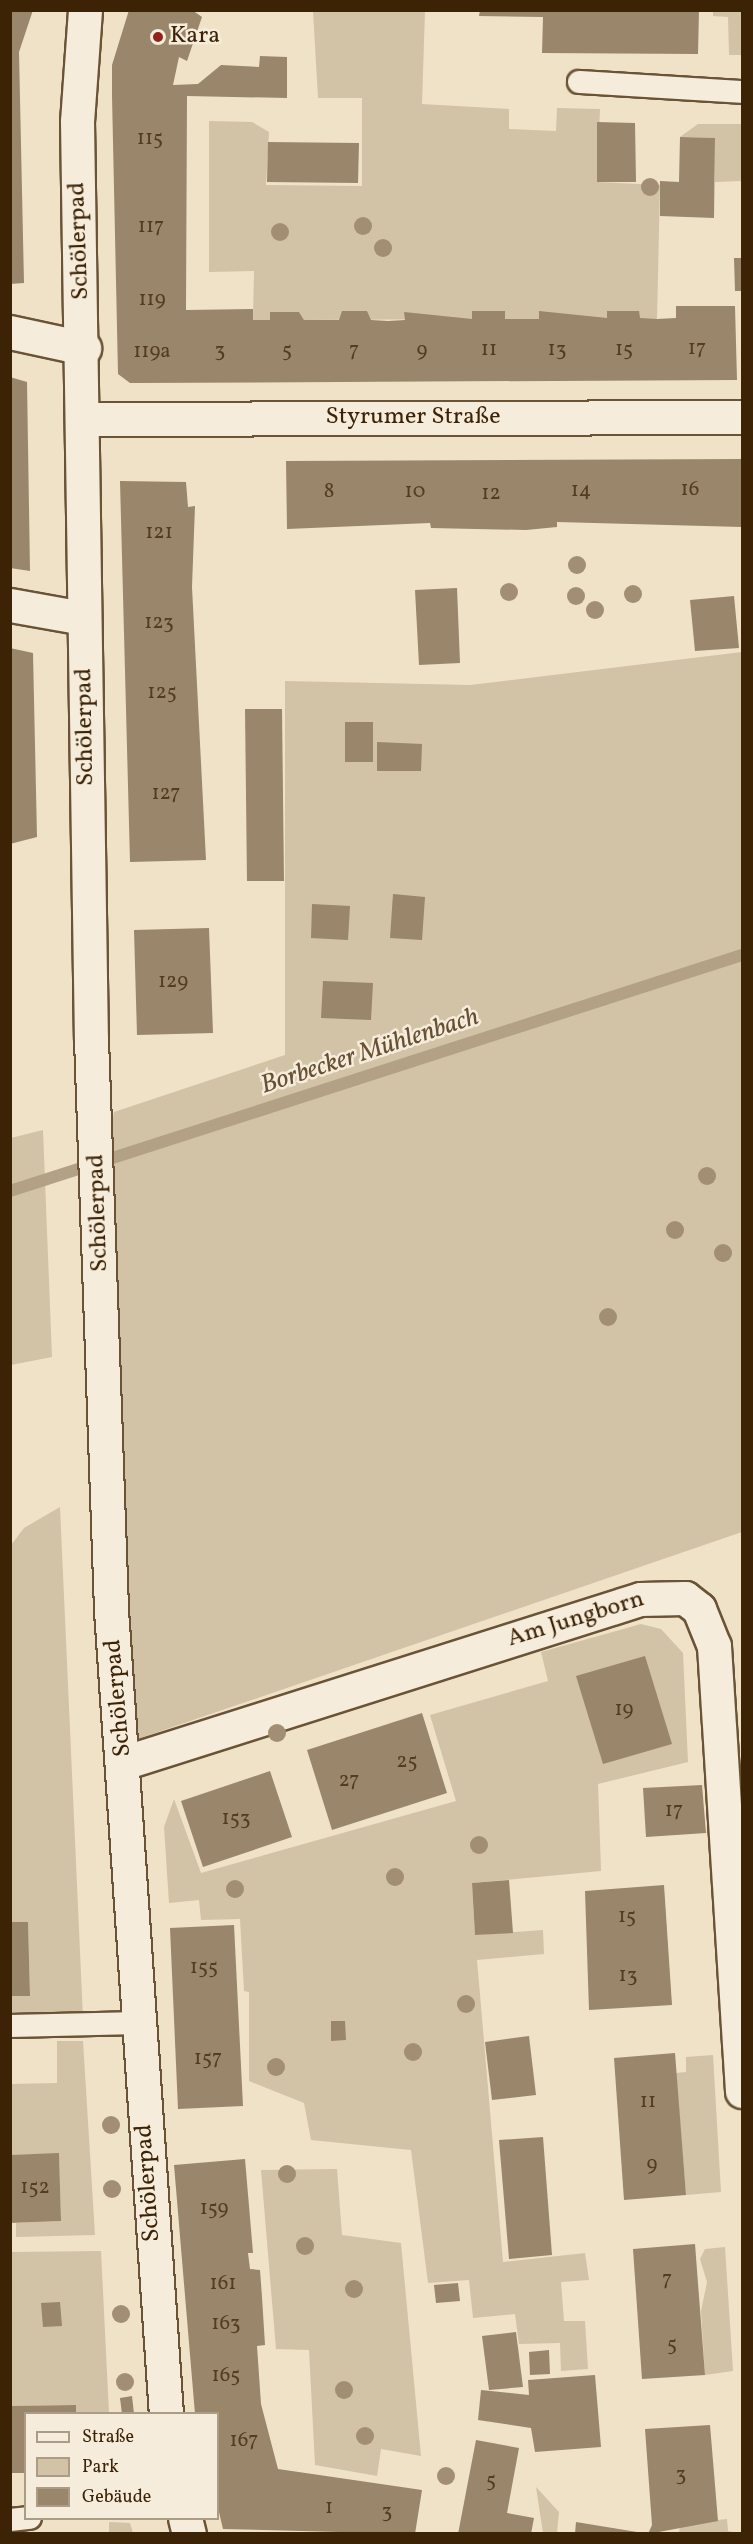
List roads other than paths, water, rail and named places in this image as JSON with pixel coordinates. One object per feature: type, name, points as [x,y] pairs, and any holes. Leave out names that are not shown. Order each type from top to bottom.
[{"type":"street","name":"Schölerpad","points":[[85,10],[77,111],[84,348],[84,618],[111,1610],[126,1762],[139,2023],[166,2412]]},
{"type":"street","points":[[10,332],[84,348]]},
{"type":"street","name":"Styrumer Straße","points":[[84,420],[742,417]]},
{"type":"street","points":[[10,605],[84,618]]},
{"type":"street","name":"Am Jungborn","points":[[126,1762],[640,1599],[685,1598],[699,1609],[714,1646],[742,2091]]},
{"type":"lane","points":[[579,82],[742,92]]},
{"type":"lane","points":[[10,2026],[139,2023]]},
{"type":"waterway","name":"Borbecker Mühlenbach","points":[[10,1191],[742,955]]},
{"type":"place","name":"Kara","points":[[158,37]]}]
